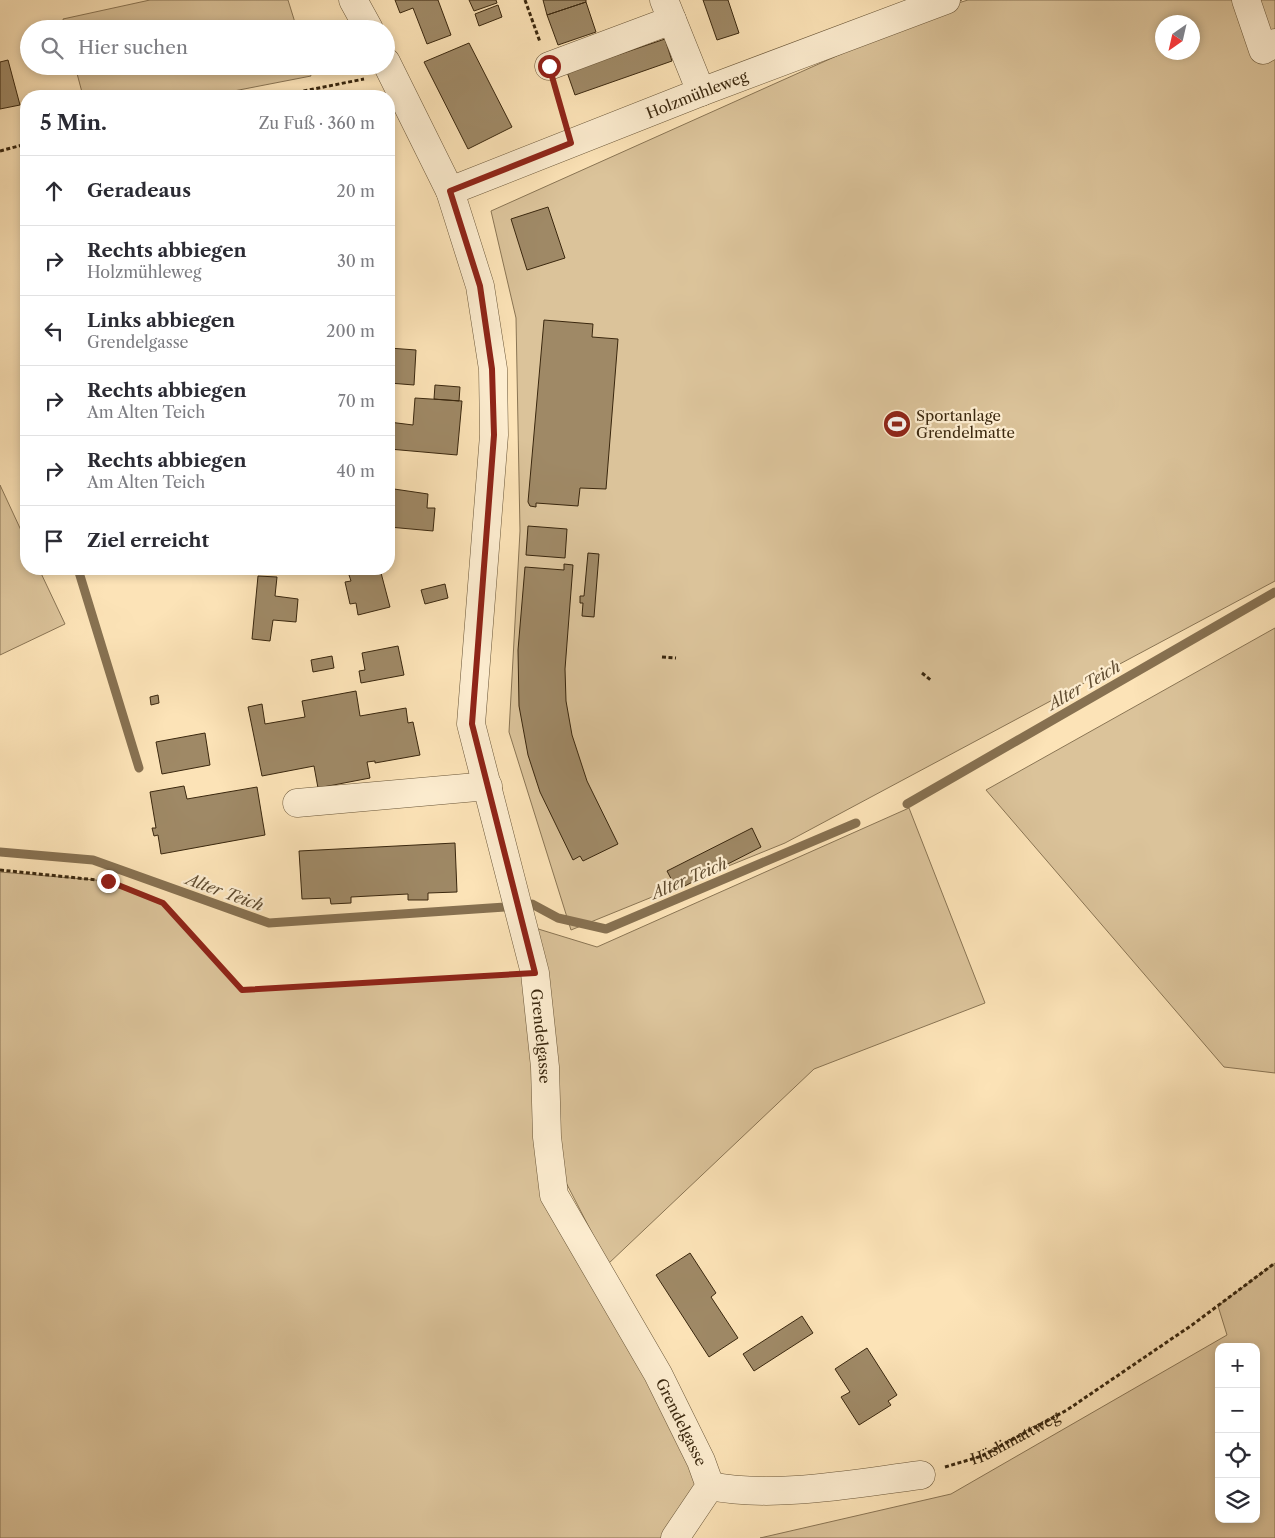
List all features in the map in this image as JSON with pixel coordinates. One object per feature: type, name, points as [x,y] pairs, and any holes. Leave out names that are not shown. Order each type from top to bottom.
[{"type":"street","points":[[353,0],[364,20]]},
{"type":"street","name":"Holzmühleweg","points":[[450,191],[701,92],[946,0]]},
{"type":"street","points":[[1246,0],[1263,50],[1275,43]]},
{"type":"street","points":[[549,66],[668,10],[701,92]]},
{"type":"street","name":"Grendelgasse","points":[[392,75],[450,191],[480,286],[492,369],[494,435],[472,724],[535,973],[545,1067],[547,1137],[554,1195],[658,1374],[701,1461],[710,1486],[676,1538]]},
{"type":"street","points":[[297,803],[488,786]]},
{"type":"street","points":[[710,1486],[736,1491],[830,1487],[921,1475]]},
{"type":"path","points":[[525,0],[549,66],[571,143]]},
{"type":"path","points":[[302,90],[361,75]]},
{"type":"path","points":[[0,151],[20,146]]},
{"type":"path","points":[[662,657],[676,658]]},
{"type":"path","points":[[922,673],[932,681]]},
{"type":"path","points":[[0,870],[108,881],[163,903],[242,990],[535,973]]},
{"type":"path","name":"Hüslimattweg","points":[[921,1475],[982,1456],[1067,1410],[1192,1325],[1275,1263]]},
{"type":"shaded area","points":[[150,0],[288,0],[294,20],[63,20]]},
{"type":"shaded area","name":"Sportanlage Grendelmatte","points":[[937,0],[962,0],[948,6],[968,0],[1275,0],[1275,581],[785,843],[571,930],[509,732],[520,531],[516,318],[491,211],[939,10]]},
{"type":"shaded area","points":[[77,75],[311,76],[239,90],[81,90]]},
{"type":"shaded area","points":[[0,485],[20,528],[20,575],[42,575],[65,624],[0,655]]},
{"type":"shaded area","points":[[1275,628],[1275,1073],[1224,1067],[986,790]]},
{"type":"shaded area","points":[[909,808],[985,1003],[814,1069],[608,1264],[559,1169],[535,928],[597,947]]},
{"type":"shaded area","points":[[0,872],[107,881],[163,903],[243,990],[535,973],[554,1195],[710,1486],[675,1538],[0,1538]]},
{"type":"shaded area","points":[[1275,1263],[1275,1538],[760,1538],[951,1494],[1227,1335],[1218,1306]]},
{"type":"building","points":[[395,0],[438,0],[451,35],[427,44],[413,8],[400,13]]},
{"type":"building","points":[[469,0],[496,0],[497,3],[474,11]]},
{"type":"building","points":[[543,0],[586,0],[586,2],[547,15]]},
{"type":"building","points":[[703,0],[728,0],[739,33],[717,40]]},
{"type":"building","points":[[586,2],[596,32],[558,45],[547,15]]},
{"type":"building","points":[[498,5],[502,17],[479,26],[475,14]]},
{"type":"building","points":[[665,39],[672,61],[575,95],[567,72]]},
{"type":"building","points":[[469,43],[512,127],[468,149],[424,62]]},
{"type":"building","points":[[8,60],[20,105],[0,109],[0,62]]},
{"type":"building","points":[[548,207],[565,258],[527,270],[511,219]]},
{"type":"building","points":[[544,320],[593,324],[592,337],[618,339],[606,489],[580,488],[578,506],[536,503],[536,507],[530,506],[528,502]]},
{"type":"building","points":[[395,348],[416,350],[414,385],[395,383]]},
{"type":"building","points":[[435,385],[460,387],[459,401],[434,399]]},
{"type":"building","points":[[415,398],[462,401],[457,455],[395,450],[395,423],[413,425]]},
{"type":"building","points":[[395,489],[428,494],[427,508],[435,508],[433,531],[395,528]]},
{"type":"building","points":[[528,526],[567,529],[565,558],[526,555]]},
{"type":"building","points":[[588,553],[599,554],[594,617],[582,616],[583,603],[580,603],[580,596],[584,596]]},
{"type":"building","points":[[564,564],[573,565],[565,669],[566,701],[572,735],[587,781],[618,844],[583,861],[580,856],[573,860],[540,792],[528,755],[519,706],[518,650],[525,567],[564,570]]},
{"type":"building","points":[[349,575],[382,575],[390,607],[358,615],[356,603],[350,604],[345,582],[351,581]]},
{"type":"building","points":[[258,576],[277,577],[275,596],[298,599],[296,622],[273,620],[270,641],[252,639]]},
{"type":"building","points":[[445,584],[448,598],[425,604],[421,590]]},
{"type":"building","points":[[398,646],[404,675],[361,683],[359,671],[365,670],[362,653]]},
{"type":"building","points":[[332,656],[334,668],[313,672],[311,660]]},
{"type":"building","points":[[356,691],[360,716],[406,708],[408,723],[413,722],[420,755],[375,763],[375,761],[367,762],[370,778],[318,788],[314,766],[262,776],[248,707],[262,704],[265,724],[305,717],[302,701]]},
{"type":"building","points":[[158,695],[159,703],[151,705],[150,697]]},
{"type":"building","points":[[205,733],[210,765],[162,774],[156,742]]},
{"type":"building","points":[[184,786],[187,799],[257,787],[265,835],[161,854],[158,835],[154,836],[152,828],[156,828],[150,792]]},
{"type":"building","points":[[752,828],[761,847],[677,890],[667,871]]},
{"type":"building","points":[[455,843],[457,892],[428,893],[428,900],[408,900],[408,894],[351,897],[351,903],[331,904],[330,898],[302,899],[299,851]]},
{"type":"building","points":[[690,1253],[716,1293],[711,1297],[738,1338],[709,1357],[656,1275]]},
{"type":"building","points":[[802,1316],[813,1333],[754,1371],[743,1354]]},
{"type":"building","points":[[867,1348],[897,1395],[888,1401],[891,1405],[859,1425],[841,1397],[850,1392],[835,1369]]},
{"type":"waterway","points":[[80,575],[139,768]]},
{"type":"waterway","name":"Alter Teich","points":[[907,804],[1275,592]]},
{"type":"waterway","name":"Alter Teich","points":[[532,904],[558,918],[606,929],[856,823]]},
{"type":"waterway","name":"Alter Teich","points":[[0,852],[93,860],[269,923],[505,907]]},
{"type":"place","name":"Sportanlage Grendelmatte","points":[[897,424]]},
{"type":"route","points":[[108,881],[163,903],[242,990],[535,973],[472,724],[494,435],[492,369],[480,286],[450,191],[571,143],[549,66]]}]
